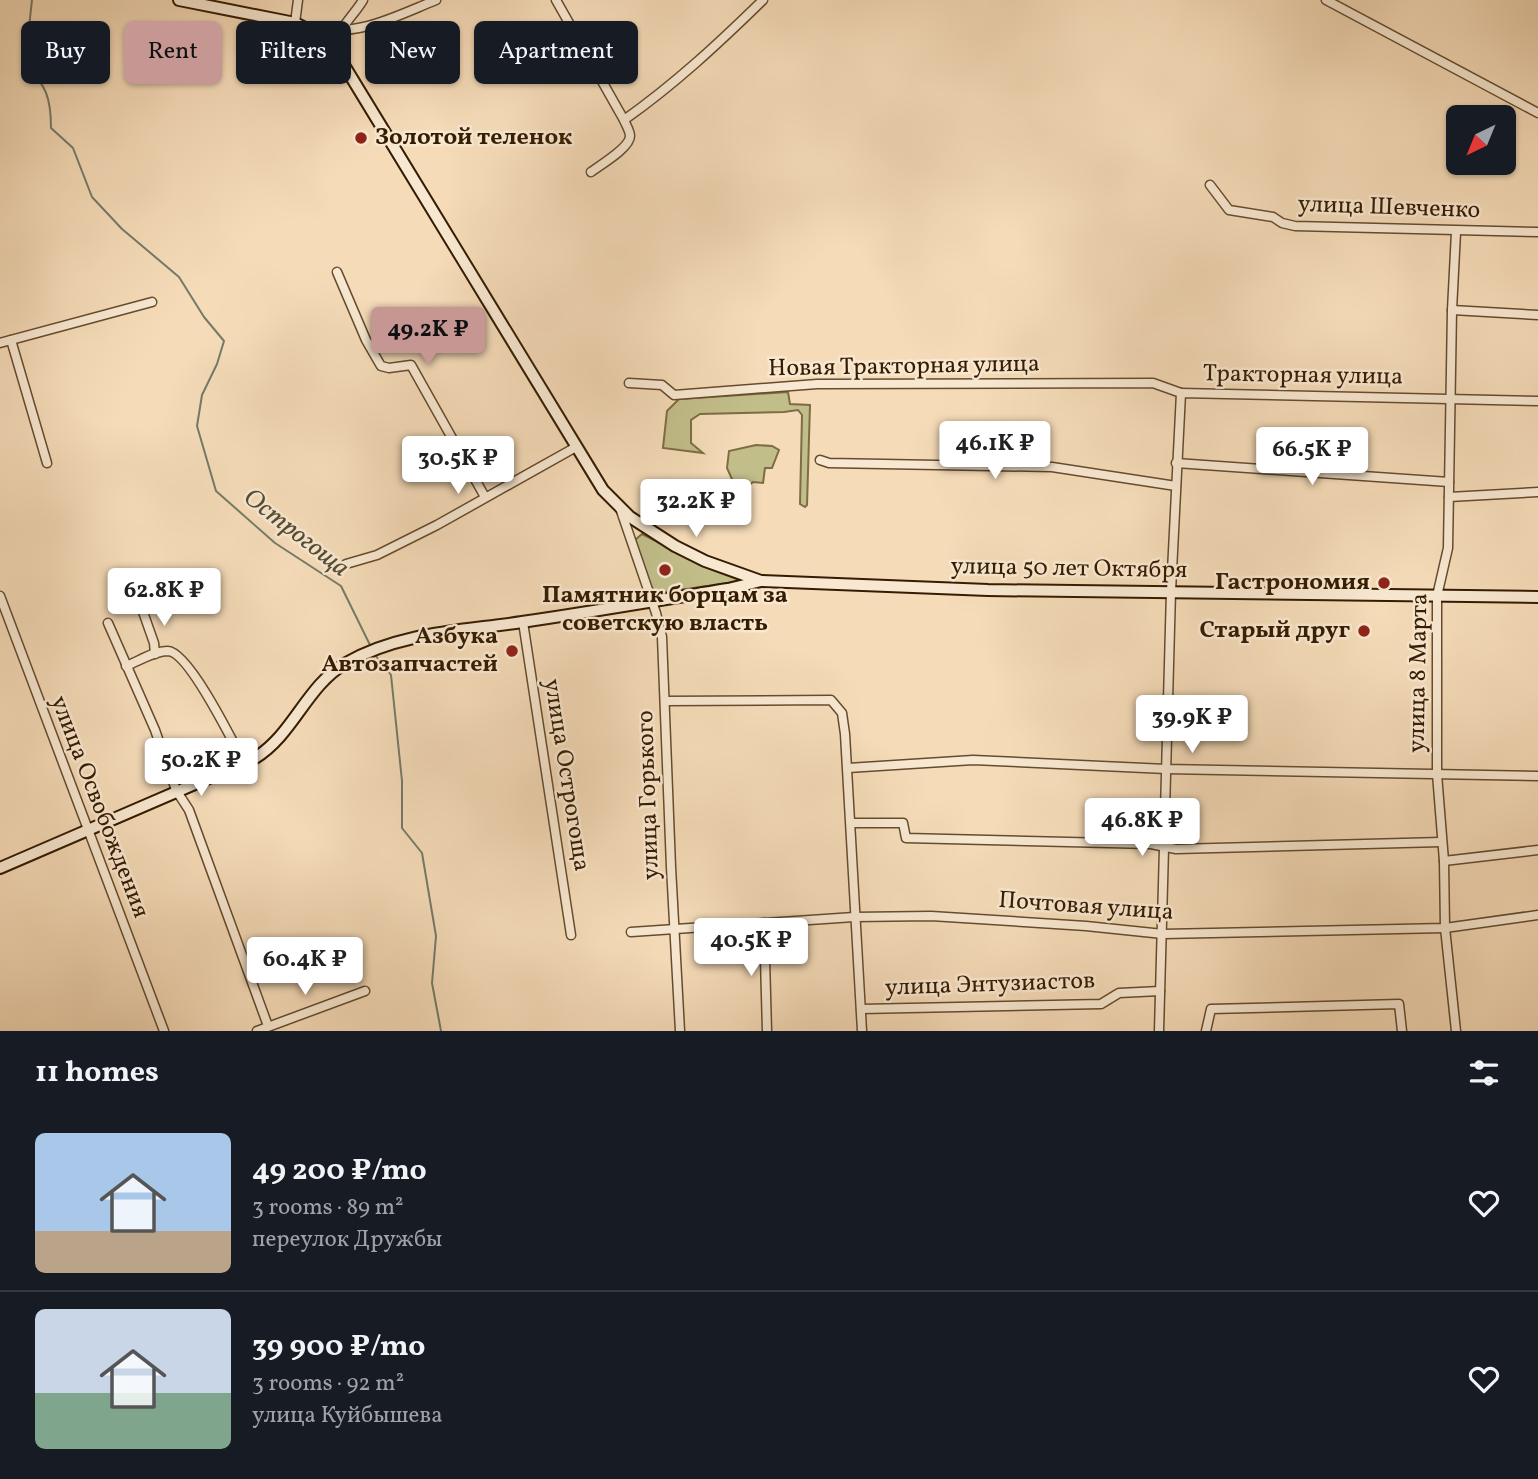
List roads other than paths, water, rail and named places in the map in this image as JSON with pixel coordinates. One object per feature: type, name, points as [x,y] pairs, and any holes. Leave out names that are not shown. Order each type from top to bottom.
[{"type":"main road","name":"улица 50 лет Октября","points":[[179,0],[285,21]]},
{"type":"main road","name":"улица 50 лет Октября","points":[[351,76],[603,490],[620,508],[648,530],[705,561],[761,581],[988,590],[1538,597]]},
{"type":"main road","points":[[0,868],[264,752],[281,738],[308,696],[322,681],[339,667],[389,645],[432,634],[728,589],[761,581]]},
{"type":"street","points":[[295,21],[298,0]]},
{"type":"street","points":[[348,21],[363,0]]},
{"type":"street","points":[[351,30],[371,27],[436,0]]},
{"type":"street","points":[[556,0],[630,134],[630,141],[622,149],[591,172]]},
{"type":"street","points":[[624,120],[661,93],[732,32],[762,0]]},
{"type":"street","points":[[1326,0],[1538,113]]},
{"type":"street","name":"улица Шевченко","points":[[1210,186],[1229,209],[1273,217],[1282,223],[1295,226],[1538,232]]},
{"type":"street","name":"улица 8 Марта","points":[[1456,1031],[1445,928],[1444,861],[1437,774],[1437,596],[1448,548],[1452,310],[1457,232]]},
{"type":"street","points":[[337,272],[366,340],[381,366],[389,368],[411,365],[485,497]]},
{"type":"street","points":[[0,343],[152,302]]},
{"type":"street","points":[[1452,310],[1538,315]]},
{"type":"street","points":[[11,340],[47,463]]},
{"type":"street","name":"Новая Тракторная улица","points":[[629,383],[662,385],[674,395],[817,384],[1153,383],[1181,393]]},
{"type":"street","name":"Тракторная улица","points":[[1159,1031],[1171,591],[1181,393],[1538,401]]},
{"type":"street","points":[[346,564],[377,555],[576,447]]},
{"type":"street","points":[[820,460],[829,463],[1052,467],[1176,486]]},
{"type":"street","points":[[1176,463],[1449,482]]},
{"type":"street","points":[[1449,497],[1538,492]]},
{"type":"street","name":"улица 50 лет Октября","points":[[620,508],[651,601]]},
{"type":"street","name":"улица Освобождения","points":[[0,596],[164,1031]]},
{"type":"street","name":"улица Горького","points":[[651,601],[662,637],[680,1031]]},
{"type":"street","points":[[142,610],[155,643],[156,654]]},
{"type":"street","name":"улица Острогоща","points":[[523,622],[571,935]]},
{"type":"street","points":[[108,623],[155,730],[177,790],[190,810],[268,1026]]},
{"type":"street","points":[[127,666],[156,654],[170,651],[174,653],[191,670],[212,702],[244,763]]},
{"type":"street","points":[[665,701],[831,699],[842,713],[848,768],[862,1031]]},
{"type":"street","points":[[848,768],[973,760],[1166,769],[1538,776]]},
{"type":"street","points":[[851,823],[903,823],[906,838],[1151,844],[1176,849],[1441,842]]},
{"type":"street","points":[[1444,861],[1538,850]]},
{"type":"street","name":"Почтовая улица","points":[[631,932],[854,917],[931,916],[1163,934],[1445,928],[1538,915]]},
{"type":"street","points":[[764,923],[767,1031]]},
{"type":"street","points":[[257,1031],[365,991]]},
{"type":"street","name":"улица Энтузиастов","points":[[861,1009],[1101,1004],[1119,993],[1160,991]]},
{"type":"street","points":[[1206,1031],[1211,1009],[1399,1004],[1402,1031]]},
{"type":"waterway","name":"Острогоща","points":[[32,0],[25,63],[46,92],[51,128],[73,148],[92,197],[122,229],[179,277],[204,317],[224,341],[217,364],[202,395],[197,426],[216,491],[275,543],[341,586],[371,647]]},
{"type":"waterway","name":"Острогоща","points":[[375,655],[391,675],[402,781],[402,828],[422,853],[436,936],[432,983],[441,1031]]},
{"type":"place","name":"Золотой теленок","points":[[361,138]]},
{"type":"place","name":"Памятник борцам за советскую власть","points":[[665,570]]},
{"type":"place","name":"Гастрономия","points":[[1384,583]]},
{"type":"place","name":"Старый друг","points":[[1364,631]]},
{"type":"place","name":"Азбука Автозапчастей","points":[[512,651]]}]
